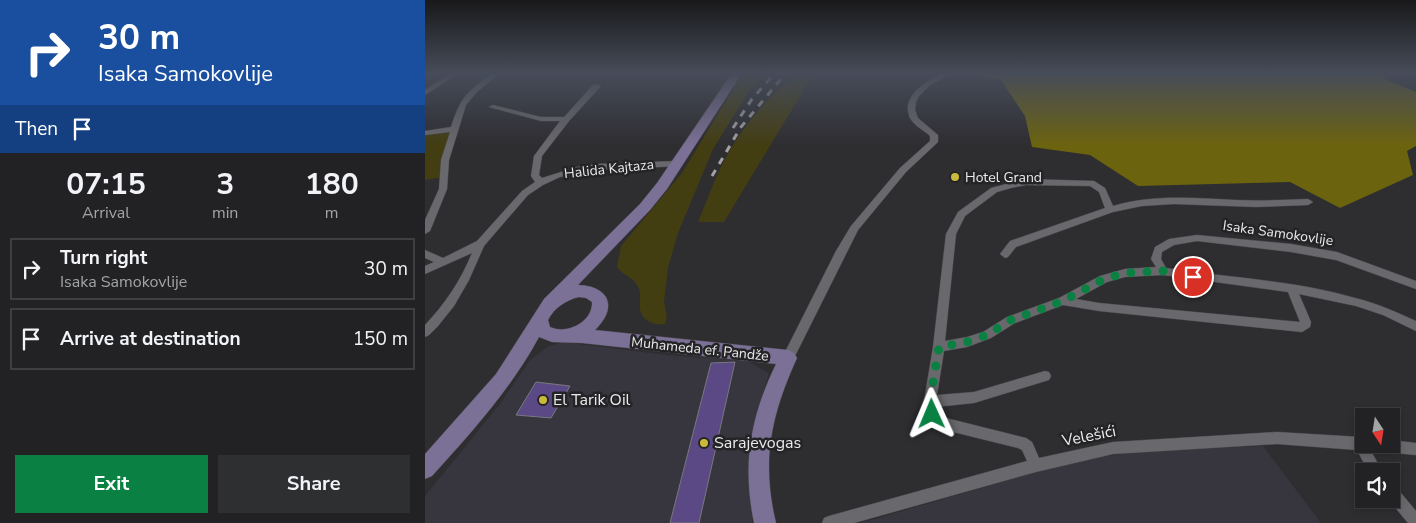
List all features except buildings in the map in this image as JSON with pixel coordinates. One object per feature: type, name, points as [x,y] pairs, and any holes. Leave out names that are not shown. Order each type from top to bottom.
[{"type":"main road","name":"Halida Kajtaza","points":[[550,304],[645,207],[663,186],[721,97]]},
{"type":"main road","name":"Halida Kajtaza","points":[[589,292],[587,276],[597,256]]},
{"type":"main road","points":[[425,469],[486,399],[514,363],[550,304],[573,292],[589,292],[597,296],[601,304],[597,318],[581,331],[561,336],[530,350],[514,363]]},
{"type":"main road","name":"Muhameda ef. Pandže","points":[[597,318],[601,328],[613,340]]},
{"type":"main road","points":[[541,320],[543,331],[561,336]]},
{"type":"main road","name":"Muhameda ef. Pandže","points":[[561,336],[582,336],[787,358],[766,414],[756,458],[756,479],[765,523]]},
{"type":"street","points":[[425,231],[443,189],[445,160],[454,129],[468,97]]},
{"type":"street","points":[[543,180],[539,180],[535,176],[538,156],[566,119],[586,97]]},
{"type":"street","name":"Muhameda ef. Pandže","points":[[787,358],[854,228],[903,170],[934,142],[935,137],[928,128],[915,120],[912,110],[917,97]]},
{"type":"street","points":[[493,107],[541,119],[566,119]]},
{"type":"street","points":[[425,133],[454,129]]},
{"type":"street","name":"Halida Kajtaza","points":[[425,332],[447,307],[470,268],[480,244],[525,193],[543,180],[563,173],[594,168],[677,164]]},
{"type":"street","points":[[1036,465],[1031,452],[1021,442],[941,422],[932,414],[930,401],[939,347],[951,234],[961,214],[994,190],[1026,182],[1068,182],[1099,185],[1103,190],[1110,210]]},
{"type":"street","points":[[425,219],[443,189]]},
{"type":"street","name":"Isaka Samokovlije","points":[[1005,254],[1013,244],[1110,210],[1153,201],[1241,204],[1308,202]]},
{"type":"street","name":"Isaka Samokovlije","points":[[1163,271],[1156,259],[1158,250],[1172,242],[1197,238],[1291,248],[1337,256],[1416,285]]},
{"type":"street","name":"Halida Kajtaza","points":[[425,270],[480,244]]},
{"type":"street","name":"Halida Kajtaza","points":[[425,254],[438,259]]},
{"type":"street","name":"Halida Kajtaza","points":[[425,262],[456,257]]},
{"type":"street","points":[[939,347],[967,342],[987,335],[1011,320],[1063,301],[1104,279],[1125,273],[1163,271],[1319,293],[1361,304],[1416,326]]},
{"type":"street","points":[[1063,301],[1099,307],[1302,327],[1306,322],[1292,290]]},
{"type":"street","points":[[930,401],[953,402],[974,398],[1045,376]]},
{"type":"street","name":"Velešići","points":[[829,523],[1092,451],[1122,447],[1277,438],[1355,443]]},
{"type":"street","name":"Velešići","points":[[1400,447],[1416,449]]},
{"type":"street","points":[[1400,503],[1416,522]]},
{"type":"shaded area","points":[[728,97],[745,97],[713,149],[678,233],[668,268],[664,302],[667,317],[665,324],[651,323],[641,313],[640,292],[637,285],[617,267],[621,246],[682,173]]},
{"type":"shaded area","points":[[771,97],[799,97],[724,222],[698,222],[720,168],[747,124]]},
{"type":"shaded area","points":[[1013,97],[1416,97],[1416,146],[1407,151],[1413,175],[1340,208],[1290,182],[1138,186],[1090,155],[1032,147],[1025,116]]},
{"type":"shaded area","points":[[457,129],[445,177],[425,180],[425,133]]},
{"type":"shaded area","points":[[563,342],[666,355],[747,361],[769,373],[750,437],[752,523],[425,523],[425,496],[499,405],[530,360],[549,346]]},
{"type":"shaded area","points":[[1263,446],[1321,523],[861,523],[1064,464],[1096,457],[1150,451]]},
{"type":"railway","points":[[733,128],[753,97]]},
{"type":"railway","points":[[712,176],[741,127],[766,97]]},
{"type":"place","name":"Hotel Grand","points":[[955,177]]},
{"type":"place","name":"El Tarik Oil","points":[[543,400]]},
{"type":"place","name":"Sarajevogas","points":[[704,443]]},
{"type":"route","points":[[932,414],[930,401],[939,347],[967,342],[987,335],[1011,320],[1063,301],[1104,279],[1125,273],[1163,271],[1193,277]]}]
